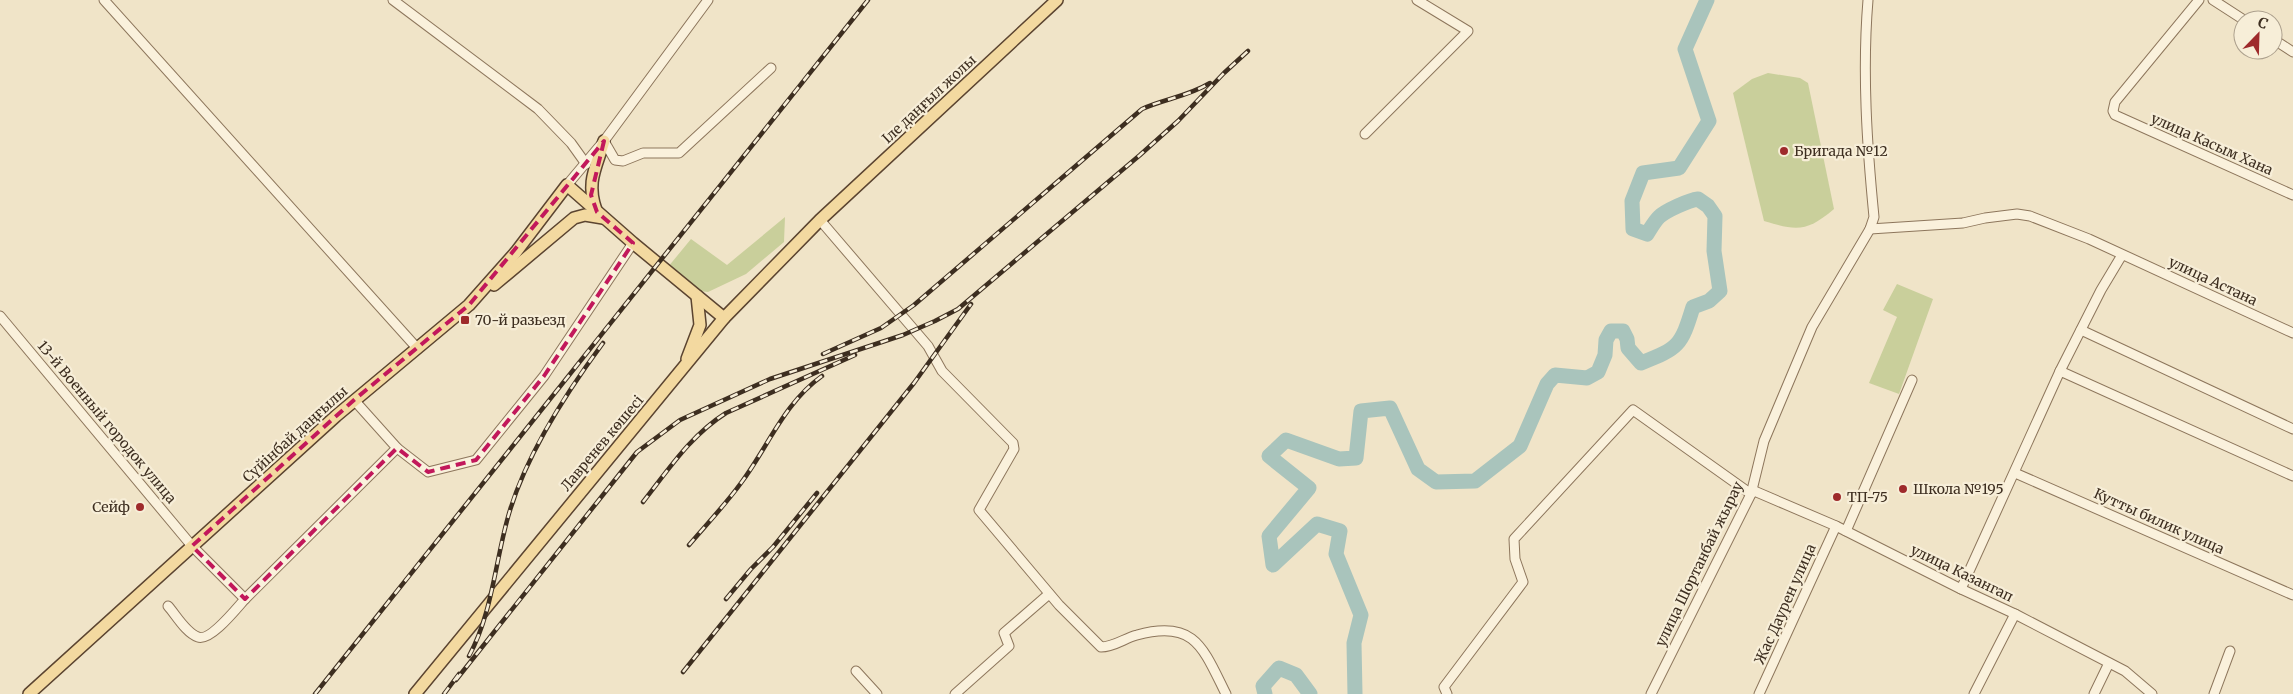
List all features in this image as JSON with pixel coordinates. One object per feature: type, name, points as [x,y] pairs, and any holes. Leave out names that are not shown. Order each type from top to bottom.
[{"type":"main road","name":"Іле даңғыл жолы","points":[[821,220],[1057,0]]},
{"type":"main road","points":[[601,215],[591,195],[591,183],[604,141]]},
{"type":"main road","name":"Сүйінбай даңғылы","points":[[29,694],[354,400],[469,305],[516,252],[568,185]]},
{"type":"main road","points":[[568,185],[633,243],[724,318]]},
{"type":"main road","points":[[469,305],[574,218],[585,215],[601,215]]},
{"type":"main road","name":"Лавренев көшесі","points":[[416,694],[724,318],[821,220]]},
{"type":"main road","points":[[681,372],[700,325],[697,296]]},
{"type":"street","points":[[104,0],[418,348]]},
{"type":"street","points":[[393,0],[538,108],[571,143],[586,164]]},
{"type":"street","points":[[568,185],[604,141],[708,0]]},
{"type":"street","points":[[1365,134],[1468,31],[1416,0]]},
{"type":"street","points":[[1868,0],[1866,29],[1868,118],[1874,217],[1870,229]]},
{"type":"street","name":"улица Касым Хана","points":[[2199,0],[2115,102],[2113,111],[2119,118],[2293,195]]},
{"type":"street","points":[[2212,0],[2233,13]]},
{"type":"street","points":[[604,141],[615,160],[622,162],[643,153],[679,152],[771,68]]},
{"type":"street","name":"улица Астана","points":[[1870,229],[1963,223],[2017,214],[2042,220],[2293,333]]},
{"type":"street","points":[[821,220],[928,346],[942,371],[1013,442],[1014,449],[979,510],[1050,594],[1102,647],[1108,647],[1136,635],[1159,630],[1176,630],[1190,635],[1226,694]]},
{"type":"street","name":"улица Шортанбай жырау","points":[[1651,694],[1752,492],[1764,441],[1812,327],[1870,229]]},
{"type":"street","points":[[354,400],[397,448],[428,472],[476,460],[544,376],[633,243]]},
{"type":"street","points":[[1961,589],[2060,371],[2122,255]]},
{"type":"street","name":"13-й Военный городок улица","points":[[0,316],[192,546],[245,599]]},
{"type":"street","points":[[2081,330],[2293,429]]},
{"type":"street","points":[[2060,371],[2293,476]]},
{"type":"street","points":[[1846,531],[1912,380]]},
{"type":"street","name":"улица Казангап","points":[[1447,694],[1444,688],[1523,582],[1515,560],[1514,539],[1633,410],[1752,492],[1836,526],[2015,614],[2125,672],[2152,694]]},
{"type":"street","points":[[168,606],[194,635],[200,639],[207,637],[397,448]]},
{"type":"street","name":"Кутты билик улица","points":[[2015,473],[2293,595]]},
{"type":"street","name":"Жас Даурен улица","points":[[1759,694],[1836,526]]},
{"type":"street","points":[[956,694],[1010,646],[1004,634],[1050,594]]},
{"type":"street","points":[[1974,694],[2015,614]]},
{"type":"street","points":[[2214,694],[2230,651]]},
{"type":"street","points":[[2094,694],[2109,663]]},
{"type":"street","points":[[856,671],[877,694]]},
{"type":"highlighted area","points":[[604,141],[591,195],[597,212],[633,243],[544,376],[476,460],[428,472],[397,448],[245,599],[192,546],[354,400],[469,305]]},
{"type":"green space","name":"Бригада №12","points":[[1768,73],[1800,78],[1808,83],[1834,209],[1825,217],[1809,226],[1785,227],[1764,221],[1733,93],[1752,79]]},
{"type":"green space","points":[[785,217],[784,242],[746,274],[708,292],[699,291],[668,267],[691,239],[727,265]]},
{"type":"green space","points":[[1897,284],[1933,299],[1899,394],[1869,383],[1897,317],[1883,310]]},
{"type":"waterway","points":[[1355,694],[1354,643],[1361,615],[1336,554],[1340,531],[1317,524],[1273,565],[1269,536],[1309,488],[1269,456],[1286,440],[1339,459],[1356,458],[1361,411],[1390,408],[1418,469],[1436,482],[1475,481],[1520,446],[1547,384],[1555,375],[1587,378],[1598,372],[1605,355],[1606,340],[1611,331],[1623,331],[1627,339],[1628,348],[1641,363],[1671,349],[1677,344],[1685,330],[1693,307],[1709,301],[1720,291],[1714,251],[1715,216],[1708,206],[1698,199],[1694,200],[1677,206],[1659,217],[1647,234],[1633,229],[1632,201],[1643,173],[1679,168],[1709,121],[1685,49],[1707,0]]},
{"type":"waterway","points":[[1265,694],[1263,686],[1279,668],[1296,675],[1310,694]]},
{"type":"railway","points":[[315,694],[868,0]]},
{"type":"railway","points":[[456,680],[637,452],[680,420],[770,379],[903,335],[958,309],[1140,155],[1178,121],[1248,51]]},
{"type":"railway","points":[[823,354],[881,328],[914,305],[1142,109],[1194,91],[1210,83]]},
{"type":"railway","points":[[683,672],[914,383],[971,304]]},
{"type":"railway","points":[[469,656],[477,640],[488,606],[515,494],[548,426],[603,343]]},
{"type":"railway","points":[[643,502],[691,442],[713,422],[726,413],[855,355]]},
{"type":"railway","points":[[689,545],[741,483],[777,426],[797,399],[822,376]]},
{"type":"railway","points":[[726,599],[751,569],[773,547],[817,493]]},
{"type":"railway","points":[[444,694],[459,674]]},
{"type":"place","name":"Бригада №12","points":[[1784,151]]},
{"type":"place","name":"70-й разьезд","points":[[465,320]]},
{"type":"place","name":"Школа №195","points":[[1903,489]]},
{"type":"place","name":"ТП-75","points":[[1837,497]]},
{"type":"place","name":"Сейф","points":[[140,507]]}]
